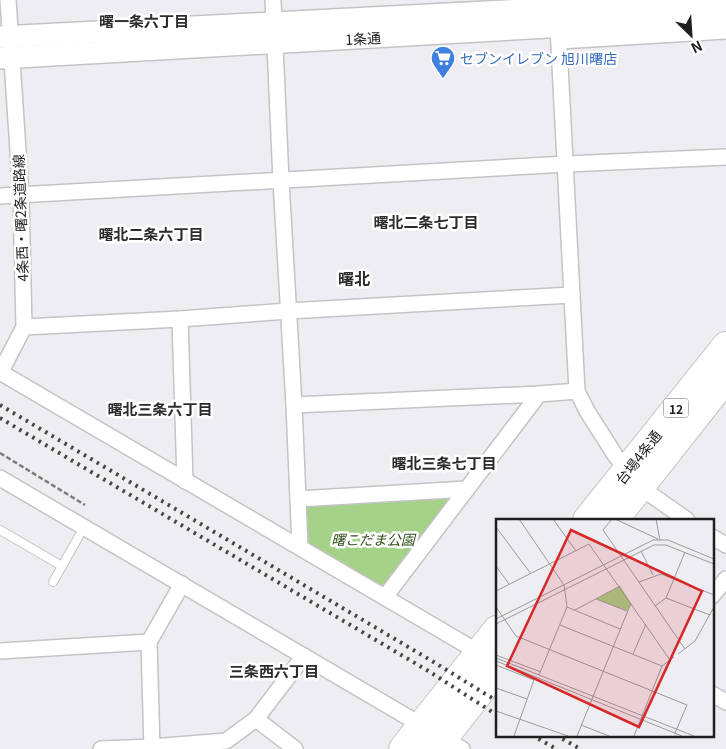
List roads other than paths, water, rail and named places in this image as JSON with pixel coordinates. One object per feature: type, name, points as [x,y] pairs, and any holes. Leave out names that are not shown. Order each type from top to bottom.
[{"type":"highway","name":"台場4条通","points":[[614,519],[633,478],[726,346]]},
{"type":"highway","name":"台場4条通","points":[[588,519],[633,478],[726,378]]},
{"type":"highway","points":[[403,749],[440,740],[491,662],[496,635]]},
{"type":"street","name":"4条西・曙2条道路線","points":[[0,373],[24,327],[21,196],[6,58],[5,37],[8,0]]},
{"type":"street","points":[[273,0],[300,547]]},
{"type":"street","name":"1条通","points":[[6,58],[577,3],[718,0]]},
{"type":"street","points":[[577,3],[558,34],[578,391],[587,411],[615,455],[633,478],[686,519]]},
{"type":"street","name":"1条通","points":[[5,37],[274,33],[558,34],[726,17]]},
{"type":"street","points":[[558,34],[726,31]]},
{"type":"street","points":[[0,196],[566,164],[726,157]]},
{"type":"street","points":[[24,327],[572,295]]},
{"type":"street","points":[[180,319],[185,481]]},
{"type":"street","points":[[0,373],[300,547],[491,662]]},
{"type":"street","points":[[294,405],[578,391]]},
{"type":"street","points":[[385,598],[539,394]]},
{"type":"street","points":[[0,478],[304,656],[440,740]]},
{"type":"street","points":[[298,499],[466,489]]},
{"type":"street","points":[[714,538],[726,545]]},
{"type":"street","points":[[714,594],[726,579]]},
{"type":"street","points":[[152,748],[149,642],[182,584]]},
{"type":"street","points":[[0,651],[149,642]]},
{"type":"street","points":[[101,749],[152,748],[226,741],[256,719],[304,656]]},
{"type":"street","points":[[714,695],[726,702]]},
{"type":"street","points":[[256,719],[295,749]]},
{"type":"lane","points":[[0,530],[62,566]]},
{"type":"lane","points":[[53,582],[79,536]]},
{"type":"railway","points":[[0,405],[496,700]]},
{"type":"railway","points":[[0,418],[430,672],[496,714]]},
{"type":"railway","points":[[534,736],[556,749]]},
{"type":"railway","points":[[558,736],[580,749]]},
{"type":"place","name":"セブンイレブン 旭川曙店","points":[[443,79]]},
{"type":"district","name":"曙一条六丁目","points":[[144,20]]},
{"type":"district","name":"曙北二条七丁目","points":[[426,221]]},
{"type":"district","name":"曙北二条六丁目","points":[[151,233]]},
{"type":"district","name":"曙北","points":[[354,278]]},
{"type":"district","name":"曙北三条六丁目","points":[[160,408]]},
{"type":"district","name":"曙北三条七丁目","points":[[444,462]]},
{"type":"district","name":"三条西六丁目","points":[[274,670]]},
{"type":"park label","name":"曙こだま公園","points":[[373,539]]}]
